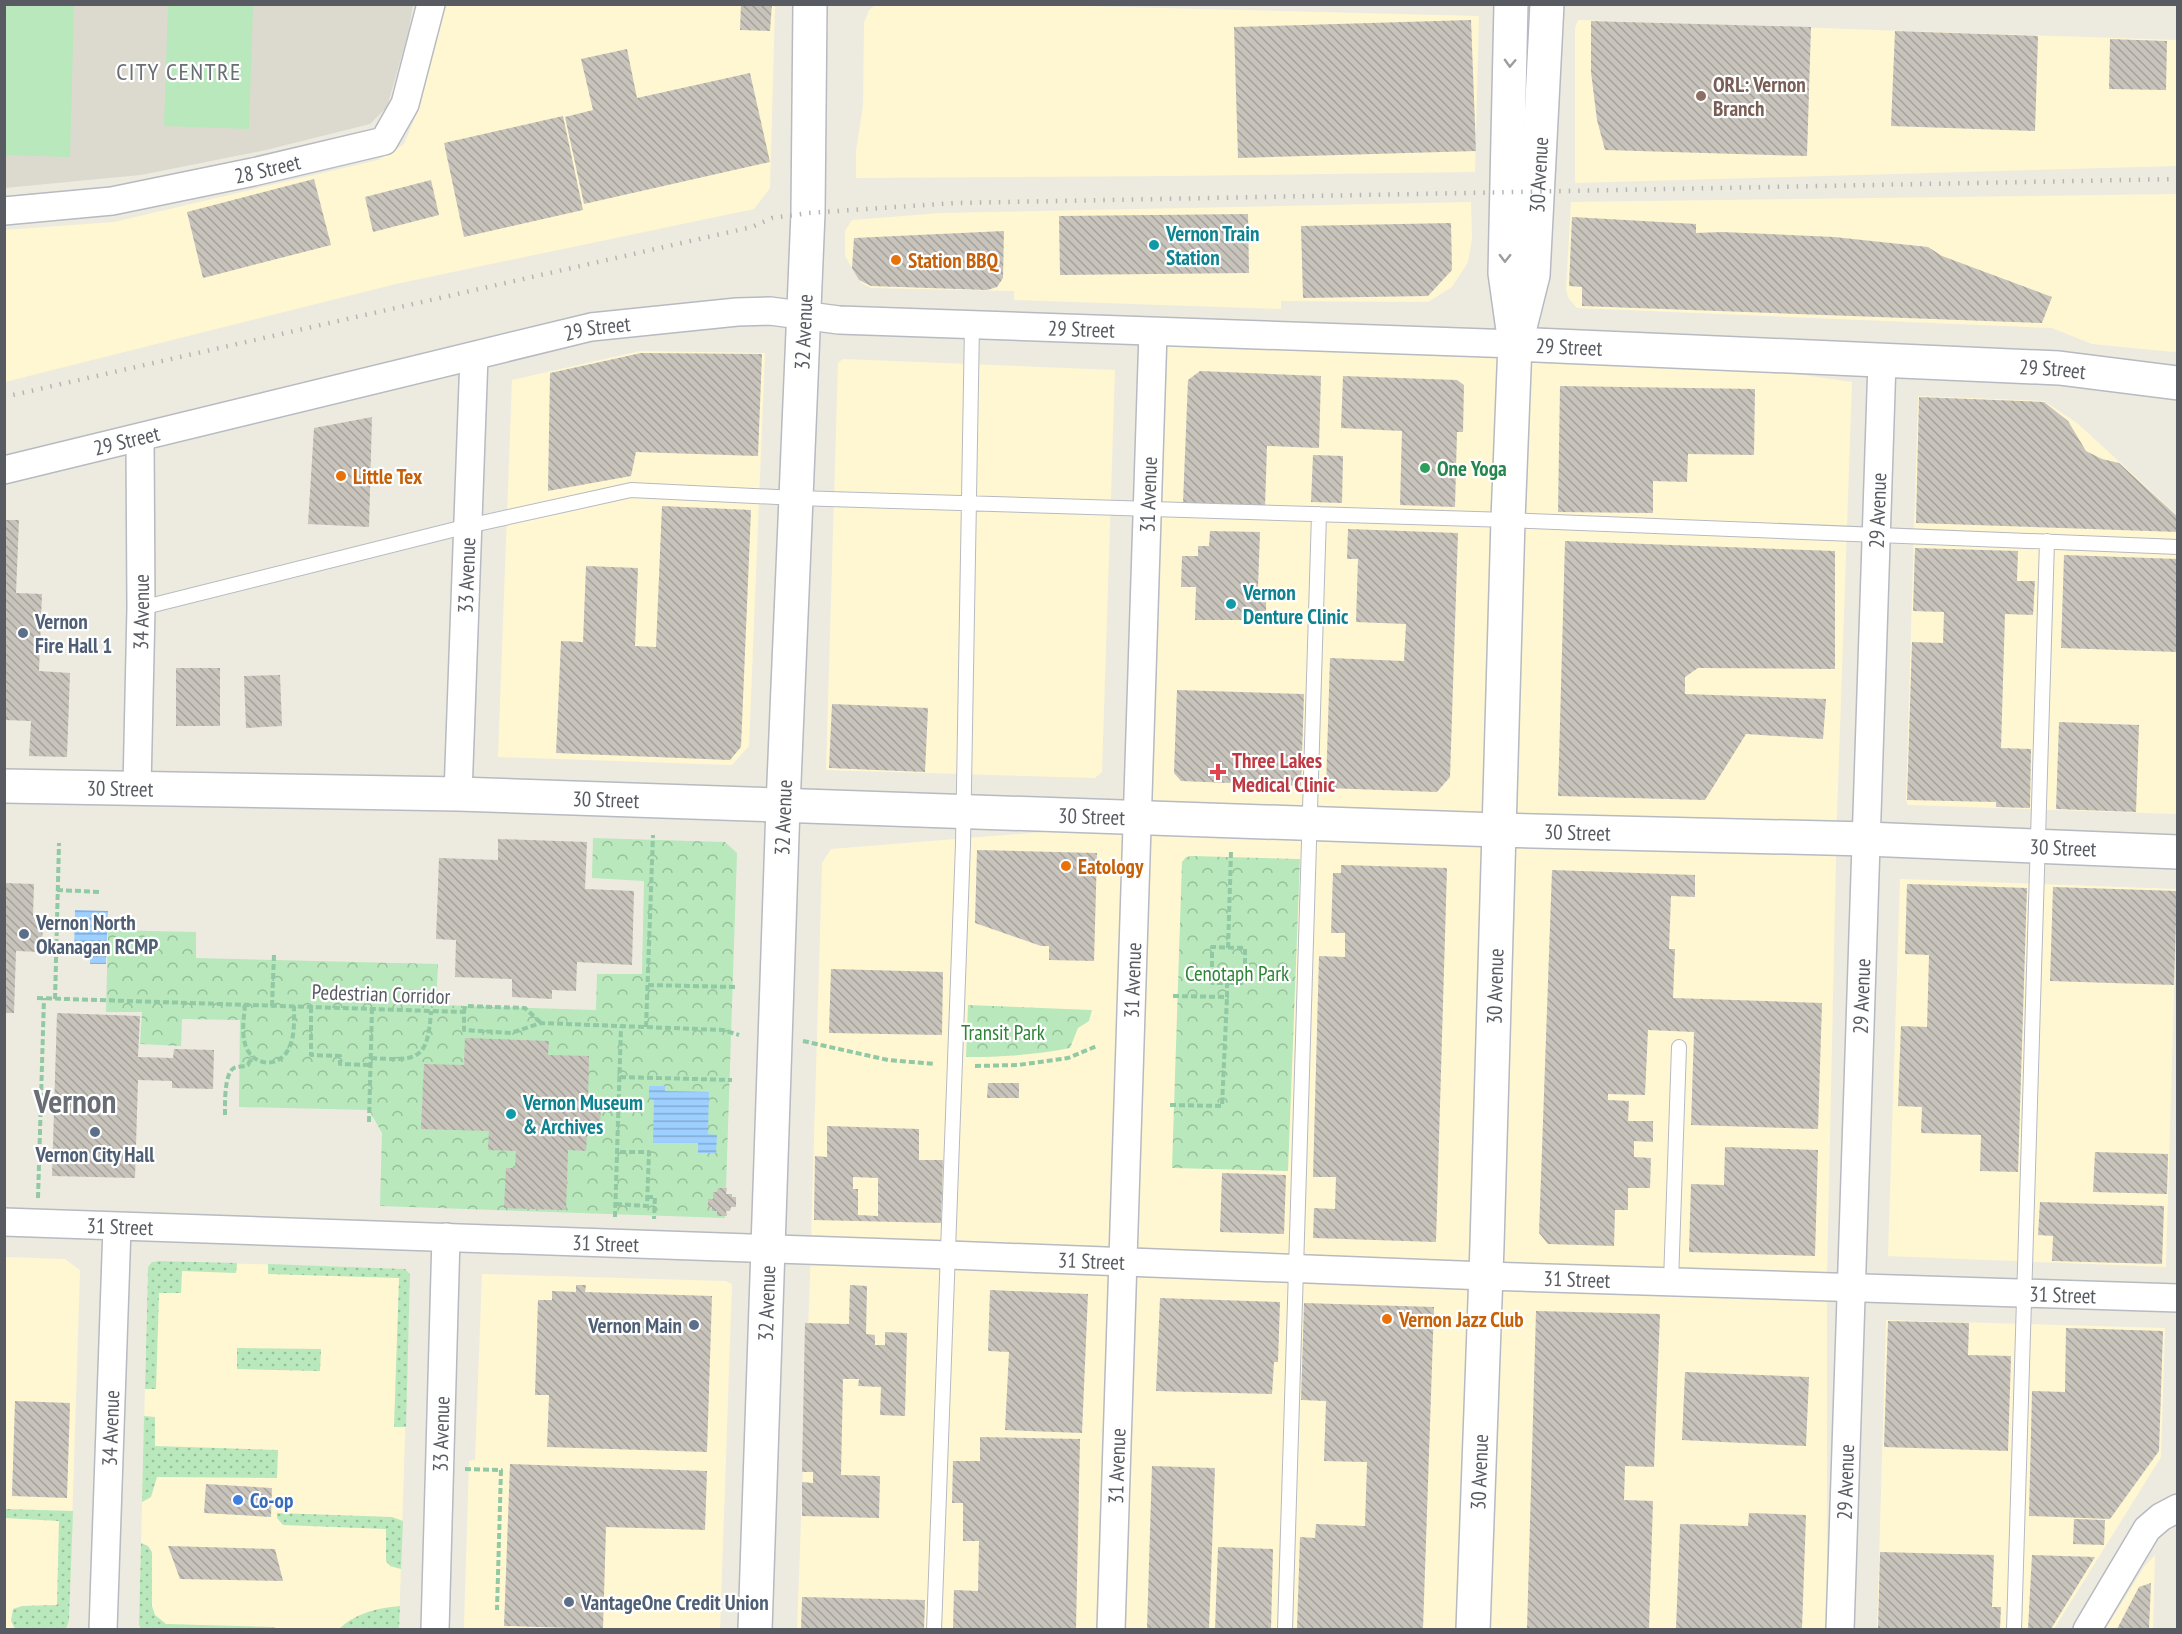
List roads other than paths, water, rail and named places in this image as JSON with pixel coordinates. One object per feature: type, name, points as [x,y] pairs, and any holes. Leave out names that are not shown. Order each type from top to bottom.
[{"type":"street","name":"28 Street","points":[[4,211],[112,201],[253,172],[384,141],[405,104],[431,4]]},
{"type":"street","name":"32 Avenue","points":[[755,1629],[783,806],[804,315],[810,4]]},
{"type":"street","name":"30 Avenue","points":[[1473,1629],[1515,344],[1505,273],[1511,4]]},
{"type":"street","name":"30 Avenue","points":[[1515,344],[1533,275],[1547,4]]},
{"type":"street","points":[[1533,275],[1536,303],[1551,326],[1572,339],[1605,347]]},
{"type":"street","name":"29 Street","points":[[4,470],[591,327],[737,312],[770,311],[839,320],[1605,347],[2059,368],[2178,383]]},
{"type":"street","name":"31 Avenue","points":[[1111,1629],[1153,332]]},
{"type":"street","name":"33 Avenue","points":[[458,794],[474,356]]},
{"type":"street","name":"29 Avenue","points":[[1840,1629],[1882,361]]},
{"type":"street","name":"34 Avenue","points":[[137,788],[141,608],[140,438]]},
{"type":"street","name":"30 Street","points":[[4,786],[458,794],[1498,830],[1866,839],[2178,852]]},
{"type":"street","name":"31 Street","points":[[4,1222],[1486,1276],[2178,1298]]},
{"type":"street","name":"34 Avenue","points":[[103,1629],[117,1227]]},
{"type":"street","name":"33 Avenue","points":[[435,1629],[446,1237]]},
{"type":"street","points":[[2087,1629],[2147,1529],[2161,1517],[2178,1508]]},
{"type":"lane","points":[[934,1629],[963,811],[972,325]]},
{"type":"lane","points":[[141,608],[468,526],[631,490],[796,498],[1508,520],[2178,547]]},
{"type":"lane","points":[[1285,1629],[1319,514]]},
{"type":"lane","points":[[2014,1629],[2047,541]]},
{"type":"lane","points":[[1671,1282],[1679,1047]]},
{"type":"water","points":[[75,910],[108,911],[106,964],[90,964],[90,953],[74,952]]},
{"type":"water","points":[[649,1086],[665,1086],[665,1091],[709,1092],[708,1134],[717,1135],[716,1153],[698,1153],[698,1143],[653,1143],[654,1100],[649,1099]]},
{"type":"railway","points":[[4,397],[752,227],[772,218],[808,213],[955,203],[2178,179]]},
{"type":"place","name":"ORL: Vernon Branch","points":[[1701,96]]},
{"type":"place","name":"Vernon Train Station","points":[[1154,245]]},
{"type":"place","name":"Station BBQ","points":[[896,260]]},
{"type":"place","name":"One Yoga","points":[[1425,468]]},
{"type":"place","name":"Little Tex","points":[[341,476]]},
{"type":"place","name":"Vernon Denture Clinic","points":[[1231,604]]},
{"type":"place","name":"Vernon Fire Hall 1","points":[[23,633]]},
{"type":"place","name":"Three Lakes Medical Clinic","points":[[1218,772]]},
{"type":"place","name":"Eatology","points":[[1066,866]]},
{"type":"place","name":"Vernon North Okanagan RCMP","points":[[24,934]]},
{"type":"place","name":"Vernon Museum & Archives","points":[[511,1114]]},
{"type":"place","name":"Vernon City Hall","points":[[95,1132]]},
{"type":"place","name":"Vernon Jazz Club","points":[[1387,1319]]},
{"type":"place","name":"Vernon Main","points":[[694,1325]]},
{"type":"place","name":"Co-op","points":[[238,1500]]},
{"type":"place","name":"VantageOne Credit Union","points":[[569,1602]]},
{"type":"district","name":"CITY CENTRE","points":[[179,71]]},
{"type":"district","name":"Vernon","points":[[75,1100]]},
{"type":"park label","name":"Cenotaph Park","points":[[1237,973]]},
{"type":"park label","name":"Transit Park","points":[[1003,1032]]}]
